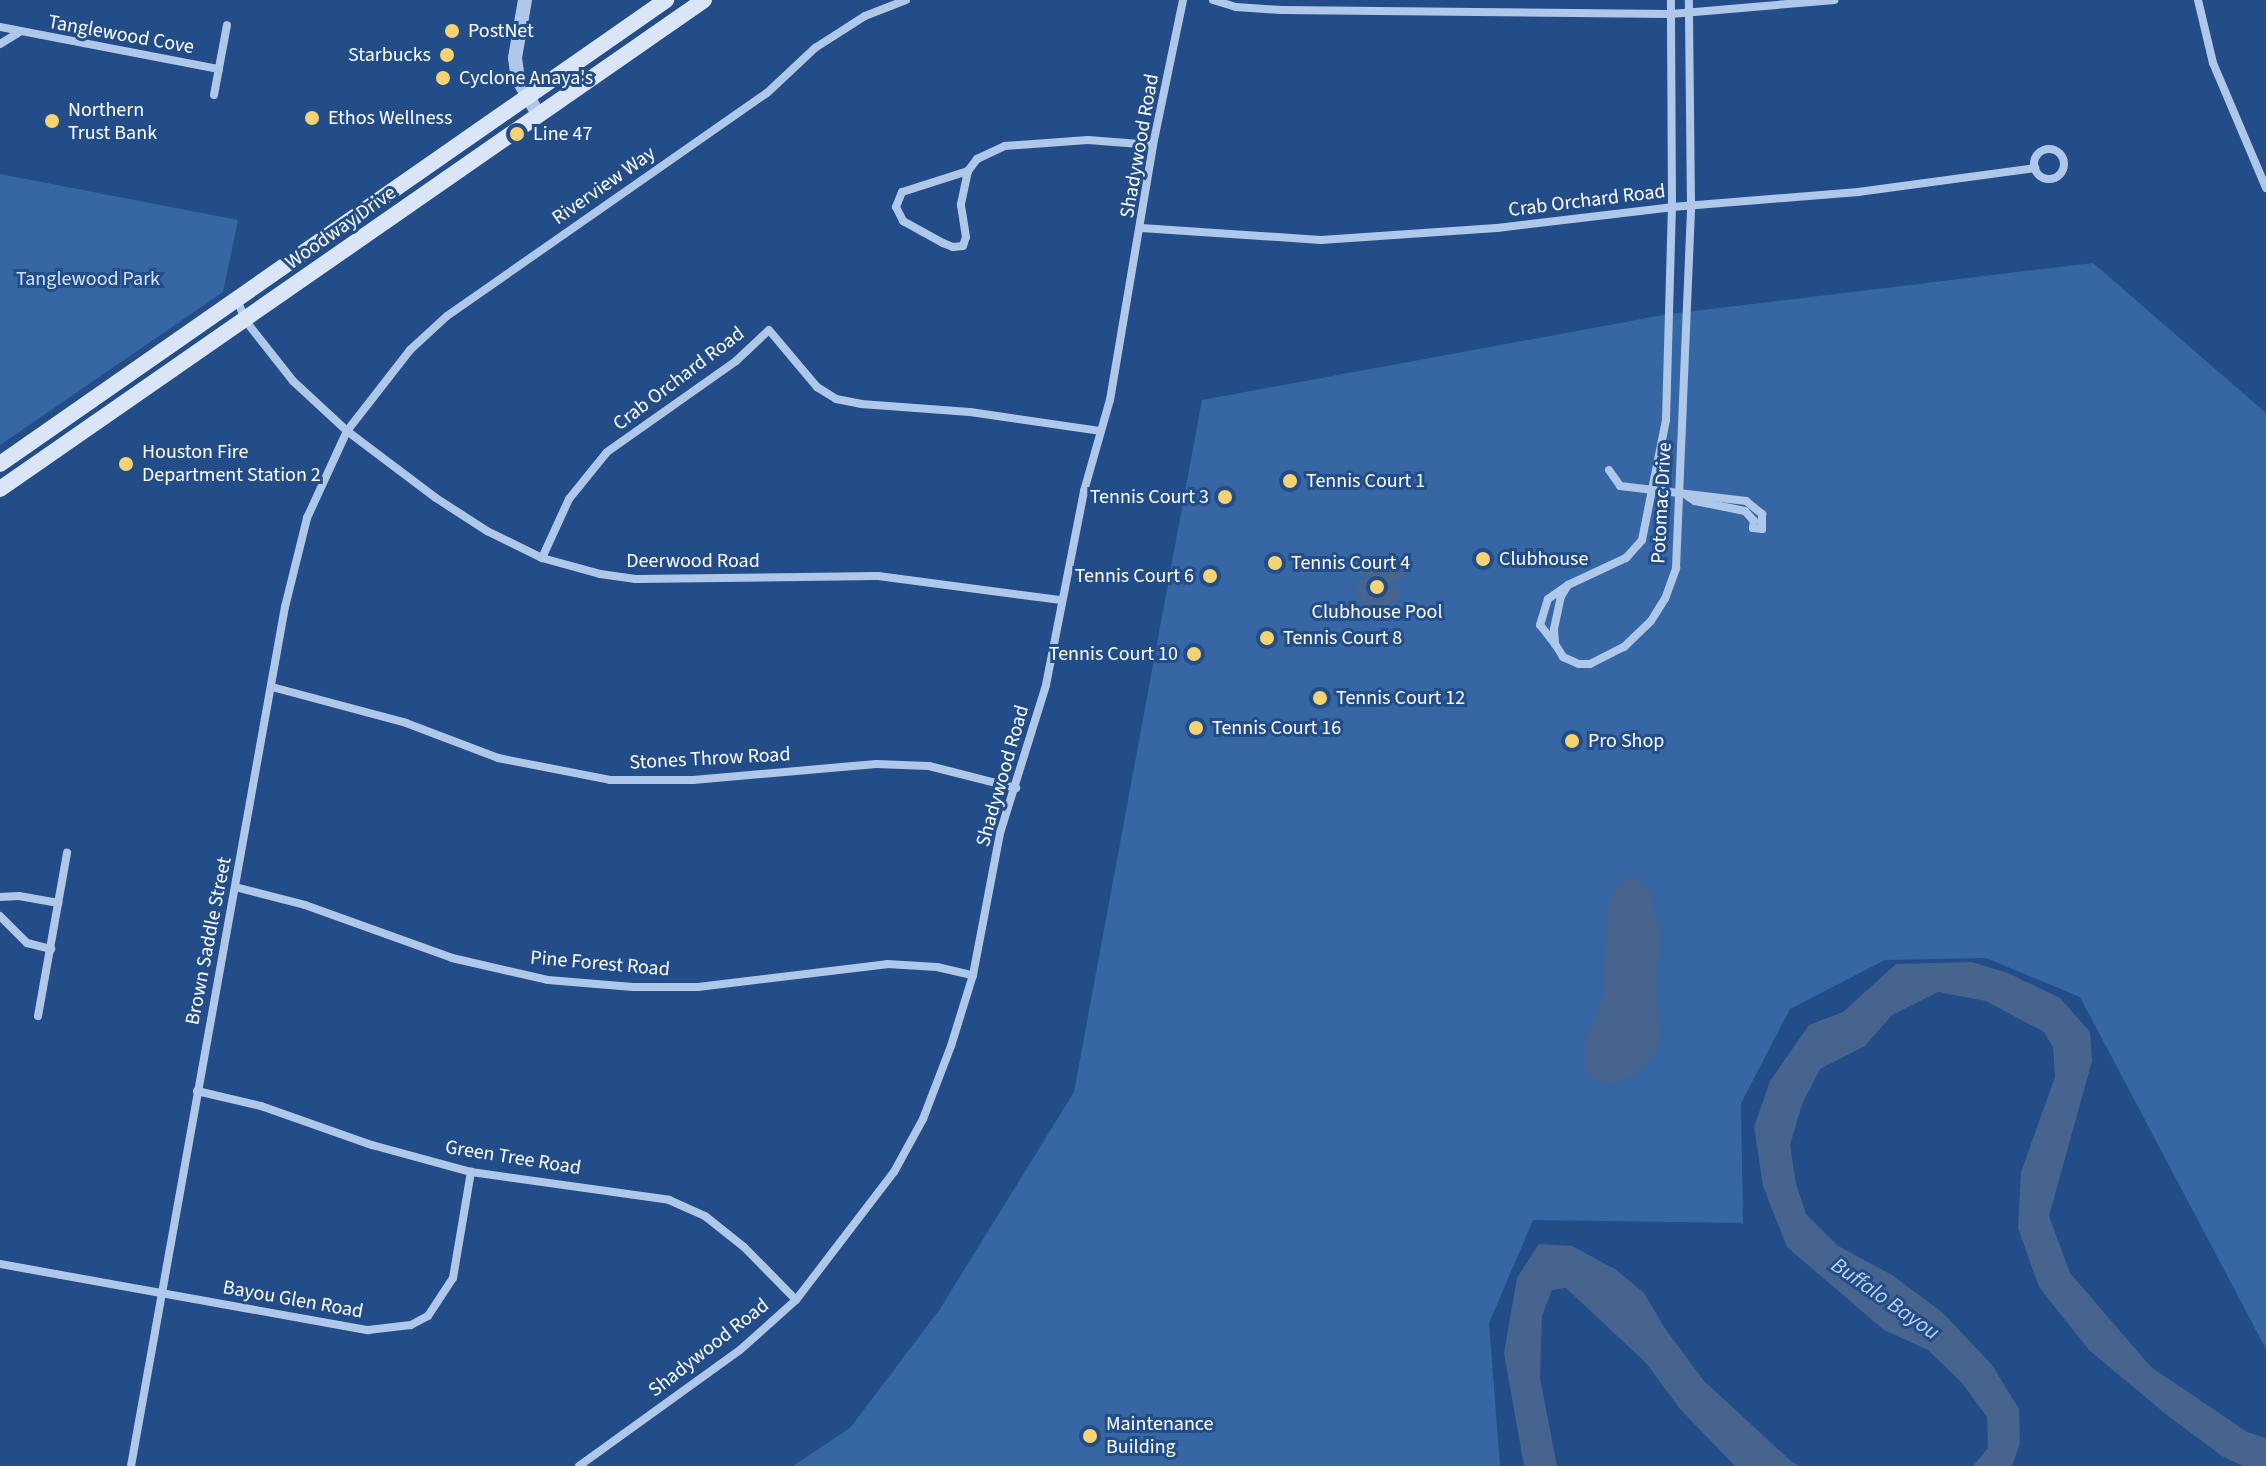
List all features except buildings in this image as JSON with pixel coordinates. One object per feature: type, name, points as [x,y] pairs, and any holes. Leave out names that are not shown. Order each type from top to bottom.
[{"type":"main road","name":"Woodway Drive","points":[[0,464],[666,0]]},
{"type":"main road","name":"Woodway Drive","points":[[0,489],[693,3]]},
{"type":"main road","points":[[389,194],[400,211]]},
{"type":"main road","points":[[125,376],[138,395]]},
{"type":"main road","points":[[81,407],[95,425]]},
{"type":"street","points":[[525,0],[515,58],[518,79],[538,114]]},
{"type":"street","name":"Riverview Way","points":[[347,431],[410,350],[447,316],[767,93],[815,48],[865,16],[906,0]]},
{"type":"street","name":"Shadywood Road","points":[[579,1466],[740,1350],[796,1300],[894,1172],[923,1119],[951,1046],[973,975],[1000,833],[1046,685],[1061,600],[1110,400],[1153,145],[1183,0]]},
{"type":"street","points":[[1213,0],[1236,7],[1281,10],[1671,14],[1834,0]]},
{"type":"street","name":"Potomac Drive","points":[[1568,585],[1626,558],[1642,540],[1666,420],[1672,207],[1671,0]]},
{"type":"street","name":"Potomac Drive","points":[[1555,644],[1563,657],[1579,664],[1599,662],[1624,647],[1651,621],[1665,599],[1676,568],[1683,496],[1691,206],[1689,0]]},
{"type":"street","points":[[2198,0],[2213,63],[2266,188]]},
{"type":"street","name":"Tanglewood Cove","points":[[214,95],[227,25]]},
{"type":"street","name":"Tanglewood Cove","points":[[0,27],[18,33],[219,69]]},
{"type":"street","name":"Tanglewood Cove","points":[[0,44],[18,33]]},
{"type":"street","points":[[968,171],[902,192],[896,207],[903,221],[943,243],[953,247],[963,246],[966,237],[961,204],[968,171],[977,159],[1018,144],[1088,140],[1153,145]]},
{"type":"street","name":"Crab Orchard Road","points":[[1141,228],[1321,240],[1497,228],[1672,207],[1898,188],[2035,168]]},
{"type":"street","name":"Deerwood Road","points":[[237,298],[245,320],[293,381],[347,431],[436,498],[487,531],[542,558],[600,574],[636,579],[878,576],[1061,600]]},
{"type":"street","name":"Crab Orchard Road","points":[[542,558],[569,499],[607,452],[736,361],[769,330],[817,387],[836,399],[861,404],[970,412],[1100,431]]},
{"type":"street","name":"Brown Saddle Street","points":[[131,1466],[285,607],[307,518],[347,431]]},
{"type":"street","points":[[1609,470],[1620,486],[1683,496],[1745,511],[1754,521],[1753,528],[1762,529],[1762,514],[1746,501],[1704,494],[1683,496]]},
{"type":"street","points":[[1555,644],[1554,629],[1561,596],[1568,585]]},
{"type":"street","points":[[1555,644],[1543,632],[1541,617],[1548,599],[1568,585]]},
{"type":"street","name":"Stones Throw Road","points":[[272,687],[406,723],[498,758],[610,780],[693,780],[876,764],[929,766],[1016,788]]},
{"type":"street","points":[[38,1016],[67,853]]},
{"type":"street","name":"Pine Forest Road","points":[[235,887],[305,905],[452,958],[548,980],[633,987],[698,987],[887,964],[937,967],[973,975]]},
{"type":"street","points":[[0,897],[19,896],[58,903]]},
{"type":"street","points":[[0,916],[27,943],[51,949]]},
{"type":"street","name":"Green Tree Road","points":[[197,1091],[261,1106],[372,1145],[471,1172],[669,1200],[705,1216],[744,1247],[796,1300]]},
{"type":"street","name":"Bayou Glen Road","points":[[0,1264],[368,1330],[411,1325],[428,1316],[453,1278],[471,1172]]},
{"type":"green space","name":"Tanglewood Park","points":[[0,174],[238,220],[223,292],[0,445]]},
{"type":"green space","points":[[2093,263],[2266,413],[2266,1349],[2080,997],[1986,958],[1885,960],[1790,1009],[1741,1103],[1743,1223],[1533,1220],[1489,1323],[1500,1466],[793,1466],[850,1428],[940,1309],[1074,1092],[1202,400],[1669,314]]},
{"type":"water","name":"Clubhouse Pool","points":[[1384,556],[1406,565],[1403,580],[1389,582],[1399,588],[1398,602],[1388,604],[1383,618],[1363,614],[1363,599],[1355,595],[1358,581],[1370,578],[1357,571],[1359,557]]},
{"type":"water","points":[[1636,877],[1649,889],[1661,940],[1656,983],[1660,1039],[1656,1053],[1643,1069],[1617,1083],[1604,1084],[1586,1072],[1585,1042],[1603,997],[1606,917],[1610,894],[1624,879]]},
{"type":"water","name":"Buffalo Bayou","points":[[1971,962],[2008,973],[2060,998],[2090,1032],[2092,1061],[2049,1216],[2070,1273],[2151,1367],[2247,1432],[2266,1438],[2266,1466],[2243,1466],[2222,1456],[2167,1415],[2089,1350],[2039,1287],[2018,1228],[2021,1172],[2055,1077],[2053,1047],[2044,1032],[1986,1001],[1938,992],[1892,1015],[1865,1046],[1820,1069],[1802,1104],[1790,1145],[1796,1184],[1806,1214],[1838,1246],[1892,1275],[1943,1313],[1992,1365],[2019,1409],[2020,1443],[2012,1466],[1973,1466],[1988,1448],[1987,1417],[1962,1383],[1928,1350],[1884,1330],[1787,1247],[1763,1186],[1754,1127],[1770,1081],[1809,1025],[1843,1012],[1896,964]]},
{"type":"water","points":[[1539,1244],[1572,1246],[1615,1269],[1644,1293],[1664,1327],[1704,1381],[1800,1466],[1735,1466],[1680,1409],[1646,1363],[1566,1288],[1552,1290],[1542,1316],[1540,1378],[1557,1466],[1524,1466],[1504,1353],[1517,1278]]},
{"type":"place","name":"PostNet","points":[[452,31]]},
{"type":"place","name":"Starbucks","points":[[447,55]]},
{"type":"place","name":"Cyclone Anaya's","points":[[443,78]]},
{"type":"place","name":"Ethos Wellness","points":[[312,118]]},
{"type":"place","name":"Northern Trust Bank","points":[[52,121]]},
{"type":"place","name":"Line 47","points":[[517,134]]},
{"type":"place","name":"Houston Fire Department Station 2","points":[[126,464]]},
{"type":"place","name":"Tennis Court 1","points":[[1290,481]]},
{"type":"place","name":"Tennis Court 3","points":[[1225,497]]},
{"type":"place","name":"Clubhouse","points":[[1483,559]]},
{"type":"place","name":"Tennis Court 4","points":[[1275,563]]},
{"type":"place","name":"Tennis Court 6","points":[[1210,576]]},
{"type":"place","name":"Clubhouse Pool","points":[[1377,587]]},
{"type":"place","name":"Tennis Court 8","points":[[1267,638]]},
{"type":"place","name":"Tennis Court 10","points":[[1194,654]]},
{"type":"place","name":"Tennis Court 12","points":[[1320,698]]},
{"type":"place","name":"Tennis Court 16","points":[[1196,728]]},
{"type":"place","name":"Pro Shop","points":[[1572,741]]},
{"type":"place","name":"Maintenance Building","points":[[1090,1436]]}]
